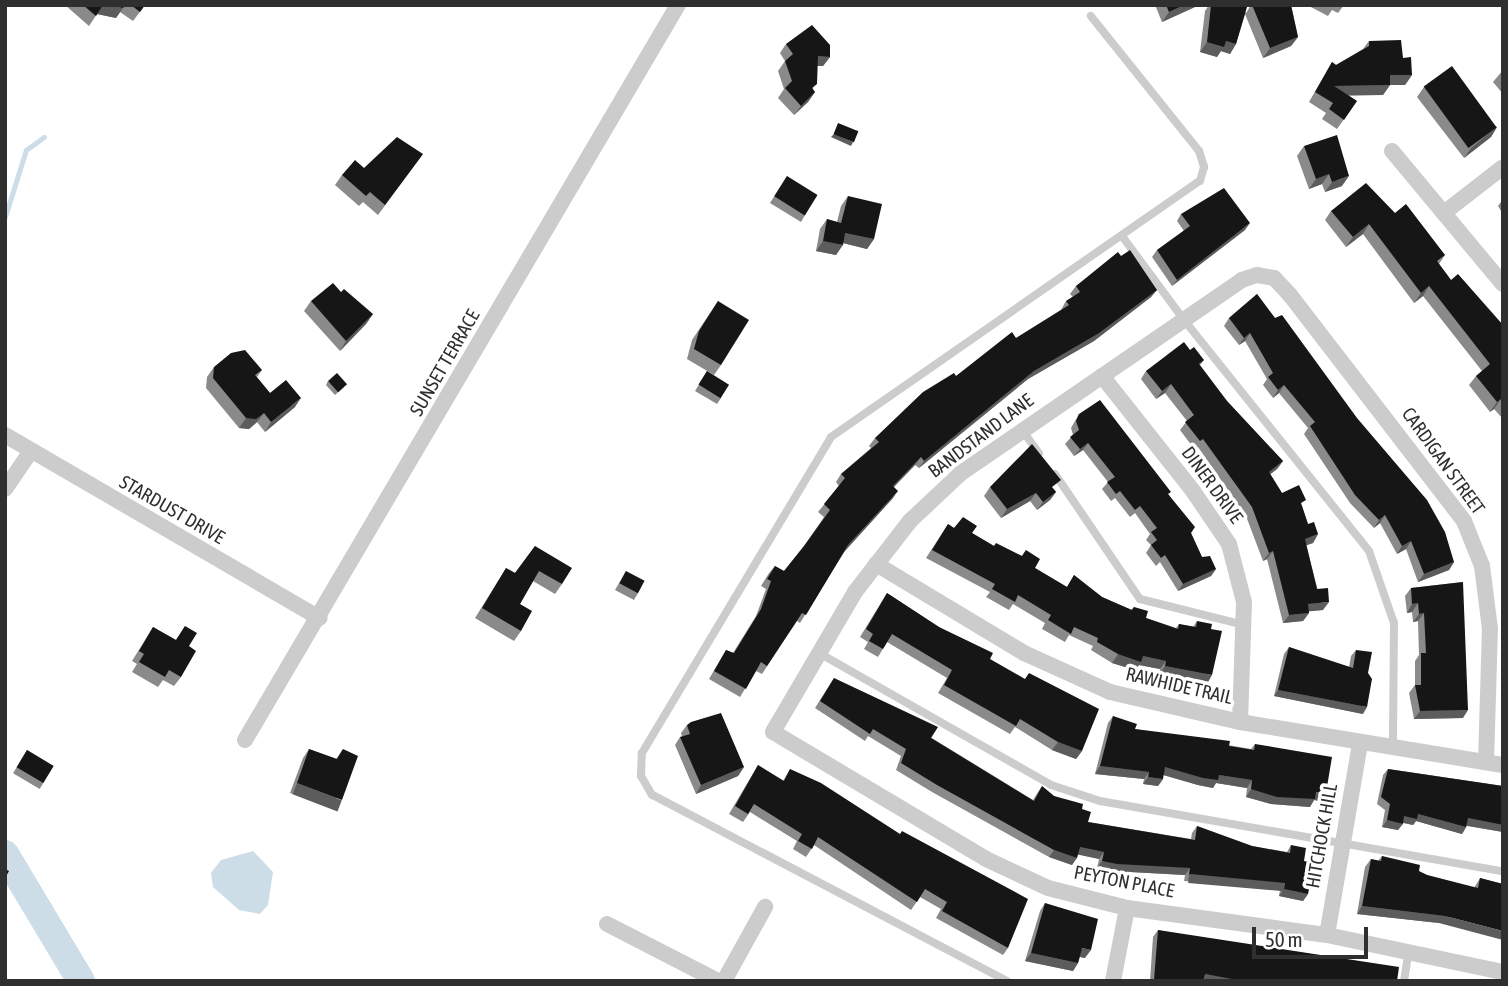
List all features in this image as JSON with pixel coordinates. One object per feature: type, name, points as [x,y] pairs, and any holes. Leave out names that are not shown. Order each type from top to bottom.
[{"type":"street","name":"SUNSET TERRACE","points":[[245,740],[320,618],[678,5]]},
{"type":"street","points":[[1392,151],[1503,284]]},
{"type":"street","points":[[1445,212],[1503,167]]},
{"type":"street","name":"BANDSTAND LANE","points":[[772,732],[876,564],[910,522],[960,474],[1184,320],[1257,275]]},
{"type":"street","name":"CARDIGAN STREET","points":[[1257,275],[1273,278],[1290,295],[1464,521],[1482,566],[1490,629],[1486,762]]},
{"type":"street","name":"DINER DRIVE","points":[[1102,376],[1193,491],[1229,544],[1244,602],[1240,722]]},
{"type":"street","name":"STARDUST DRIVE","points":[[5,435],[320,618]]},
{"type":"street","points":[[5,489],[31,451]]},
{"type":"street","name":"RAWHIDE TRAIL","points":[[876,564],[1064,674],[1110,692],[1240,722],[1360,744],[1503,765]]},
{"type":"street","name":"PEYTON PLACE","points":[[772,732],[986,859],[1048,888],[1127,908],[1327,935],[1409,950],[1503,972]]},
{"type":"street","name":"HITCHOCK HILL","points":[[1327,935],[1360,744]]},
{"type":"street","points":[[724,981],[765,907]]},
{"type":"street","points":[[1113,981],[1127,908]]},
{"type":"street","points":[[607,924],[718,981]]},
{"type":"lane","points":[[1007,981],[652,794],[640,776],[642,753],[831,437],[1200,181],[1204,167],[1199,151],[1091,16]]},
{"type":"lane","points":[[1122,236],[1184,320],[1369,551],[1394,623],[1394,749]]},
{"type":"lane","points":[[1022,430],[1097,531],[1140,598],[1244,625]]},
{"type":"lane","points":[[819,653],[1051,785],[1100,801],[1503,871]]},
{"type":"lane","points":[[1404,981],[1409,950]]},
{"type":"water","points":[[253,851],[273,872],[268,905],[260,914],[239,910],[213,887],[211,873],[221,860]]},
{"type":"building","points":[[83,5],[103,5],[96,16]]},
{"type":"building","points":[[131,5],[145,5],[140,12]]},
{"type":"building","points":[[1166,5],[1184,5],[1169,12]]},
{"type":"building","points":[[1211,5],[1247,7],[1236,44],[1226,41],[1224,47],[1207,42]]},
{"type":"building","points":[[1252,5],[1291,5],[1298,37],[1270,48]]},
{"type":"building","points":[[812,25],[830,45],[830,57],[818,56],[817,84],[812,88],[815,92],[801,106],[785,88],[792,81],[785,61],[793,54],[786,44]]},
{"type":"building","points":[[1401,40],[1403,58],[1411,57],[1412,75],[1390,75],[1390,85],[1334,86],[1357,101],[1344,120],[1329,109],[1333,103],[1315,92],[1332,62],[1336,65],[1369,46],[1369,41]]},
{"type":"building","points":[[1452,66],[1497,127],[1468,148],[1424,87]]},
{"type":"building","points":[[838,123],[858,131],[854,142],[834,134]]},
{"type":"building","points":[[1337,135],[1349,176],[1332,182],[1329,174],[1316,179],[1304,146]]},
{"type":"building","points":[[397,137],[423,154],[385,205],[370,192],[366,196],[342,175],[355,160],[364,168]]},
{"type":"building","points":[[787,176],[818,195],[805,215],[774,196]]},
{"type":"building","points":[[1366,183],[1395,213],[1406,204],[1445,255],[1437,261],[1451,280],[1458,274],[1503,325],[1503,401],[1501,399],[1497,402],[1476,376],[1490,364],[1429,286],[1421,293],[1369,224],[1353,237],[1331,211]]},
{"type":"building","points":[[1224,188],[1250,223],[1177,280],[1157,250],[1190,226],[1181,214]]},
{"type":"building","points":[[848,196],[882,204],[874,239],[845,233],[843,245],[823,241],[827,219],[841,223]]},
{"type":"building","points":[[1130,250],[1157,290],[1099,333],[1034,371],[924,461],[921,457],[893,486],[898,491],[848,545],[806,615],[802,613],[767,666],[761,662],[746,689],[714,671],[726,650],[734,653],[761,609],[771,581],[767,579],[775,566],[784,571],[804,546],[830,510],[824,504],[845,478],[841,474],[879,442],[875,438],[923,392],[954,373],[956,376],[1012,332],[1016,338],[1069,305],[1066,301],[1080,292],[1076,286],[1118,252],[1121,256]]},
{"type":"building","points":[[333,283],[341,292],[344,289],[373,314],[346,341],[311,301]]},
{"type":"building","points":[[1257,294],[1275,318],[1282,315],[1357,418],[1427,500],[1445,532],[1454,562],[1424,574],[1411,541],[1402,546],[1385,515],[1379,520],[1355,495],[1310,426],[1315,422],[1284,385],[1278,390],[1268,377],[1273,373],[1250,333],[1244,338],[1229,318]]},
{"type":"building","points":[[718,301],[749,320],[721,365],[694,349],[699,331]]},
{"type":"building","points":[[1184,342],[1190,350],[1194,347],[1204,360],[1199,364],[1227,401],[1283,461],[1269,472],[1282,493],[1299,485],[1306,500],[1301,503],[1308,524],[1314,522],[1318,534],[1305,539],[1317,589],[1328,588],[1329,602],[1308,604],[1309,613],[1289,615],[1273,551],[1269,553],[1252,507],[1203,439],[1200,441],[1185,422],[1194,415],[1171,384],[1162,391],[1146,371]]},
{"type":"building","points":[[245,350],[262,370],[255,375],[270,393],[286,380],[301,398],[271,422],[264,413],[256,419],[246,418],[213,378],[214,367],[231,353]]},
{"type":"building","points":[[707,371],[729,385],[721,398],[699,385]]},
{"type":"building","points":[[337,373],[347,384],[338,392],[328,381]]},
{"type":"building","points":[[1100,400],[1171,492],[1168,494],[1195,527],[1191,533],[1202,557],[1210,556],[1216,569],[1183,584],[1165,555],[1161,558],[1151,545],[1157,540],[1151,532],[1157,528],[1140,506],[1135,510],[1120,491],[1116,494],[1107,482],[1115,477],[1088,443],[1080,449],[1070,437],[1079,430],[1076,421],[1079,414]]},
{"type":"building","points":[[1032,444],[1061,480],[1052,487],[1056,492],[1043,502],[1036,493],[1007,509],[990,487]]},
{"type":"building","points":[[963,517],[977,526],[972,533],[994,546],[996,543],[1022,556],[1026,550],[1040,559],[1035,568],[1067,587],[1074,575],[1102,597],[1132,610],[1134,607],[1148,611],[1146,618],[1178,629],[1179,624],[1196,627],[1197,621],[1212,624],[1211,629],[1222,631],[1212,675],[1165,666],[1166,661],[1143,656],[1141,662],[1118,654],[1097,642],[1098,638],[1074,627],[1071,634],[1048,620],[1051,615],[1018,595],[1015,602],[992,589],[995,584],[932,550],[948,524],[954,528]]},
{"type":"building","points":[[535,546],[572,568],[562,584],[539,571],[520,604],[532,611],[521,631],[482,608],[506,568],[515,573]]},
{"type":"building","points":[[626,571],[645,581],[638,593],[619,583]]},
{"type":"building","points":[[1463,582],[1468,710],[1420,711],[1415,685],[1421,685],[1421,653],[1426,653],[1424,613],[1419,614],[1418,603],[1412,604],[1411,588]]},
{"type":"building","points":[[887,593],[939,627],[993,653],[990,659],[1025,679],[1029,673],[1099,709],[1082,751],[1058,742],[1020,719],[1016,726],[944,685],[952,670],[892,634],[883,649],[869,641],[873,634],[866,629]]},
{"type":"building","points":[[185,626],[197,633],[189,646],[196,651],[181,677],[169,670],[165,677],[139,662],[144,654],[139,651],[153,627],[176,640]]},
{"type":"building","points":[[1289,647],[1353,668],[1356,650],[1372,652],[1368,673],[1372,679],[1367,707],[1278,690]]},
{"type":"building","points":[[834,678],[938,727],[931,738],[1034,801],[1042,786],[1054,796],[1083,804],[1082,809],[1091,812],[1088,822],[1195,840],[1197,826],[1252,846],[1290,853],[1291,845],[1306,848],[1304,861],[1314,863],[1308,894],[1284,889],[1285,883],[1189,874],[1190,868],[1102,861],[1104,852],[1080,847],[1077,858],[1054,850],[901,763],[906,749],[873,729],[870,734],[820,701]]},
{"type":"building","points":[[721,713],[744,767],[701,785],[680,737],[690,734],[687,725],[691,722]]},
{"type":"building","points":[[1113,716],[1137,724],[1135,729],[1230,741],[1229,746],[1254,750],[1255,744],[1332,757],[1326,793],[1316,792],[1315,799],[1277,797],[1251,789],[1252,780],[1219,775],[1218,780],[1203,778],[1165,767],[1163,779],[1148,777],[1149,772],[1100,766]]},
{"type":"building","points":[[309,749],[337,759],[343,749],[358,756],[342,800],[297,783]]},
{"type":"building","points":[[27,750],[54,766],[43,783],[17,767]]},
{"type":"building","points":[[758,765],[784,781],[790,769],[821,783],[900,834],[902,831],[1028,899],[1008,948],[942,911],[947,902],[925,889],[917,902],[818,837],[812,849],[798,841],[802,834],[754,804],[748,814],[735,806]]},
{"type":"building","points":[[1388,769],[1503,786],[1503,825],[1468,818],[1466,827],[1418,814],[1417,819],[1404,816],[1403,824],[1387,820],[1390,804],[1381,797]]},
{"type":"building","points":[[1382,856],[1420,865],[1419,871],[1427,875],[1478,888],[1480,878],[1503,884],[1503,931],[1445,916],[1362,906],[1371,859],[1381,861]]},
{"type":"building","points":[[1045,903],[1098,919],[1091,950],[1082,948],[1078,963],[1031,953]]},
{"type":"building","points":[[1158,930],[1399,967],[1397,981],[1243,981],[1205,974],[1203,981],[1154,980]]},
{"type":"waterway","points":[[5,217],[26,150],[44,137]]},
{"type":"waterway","points":[[5,854],[81,981]]}]
